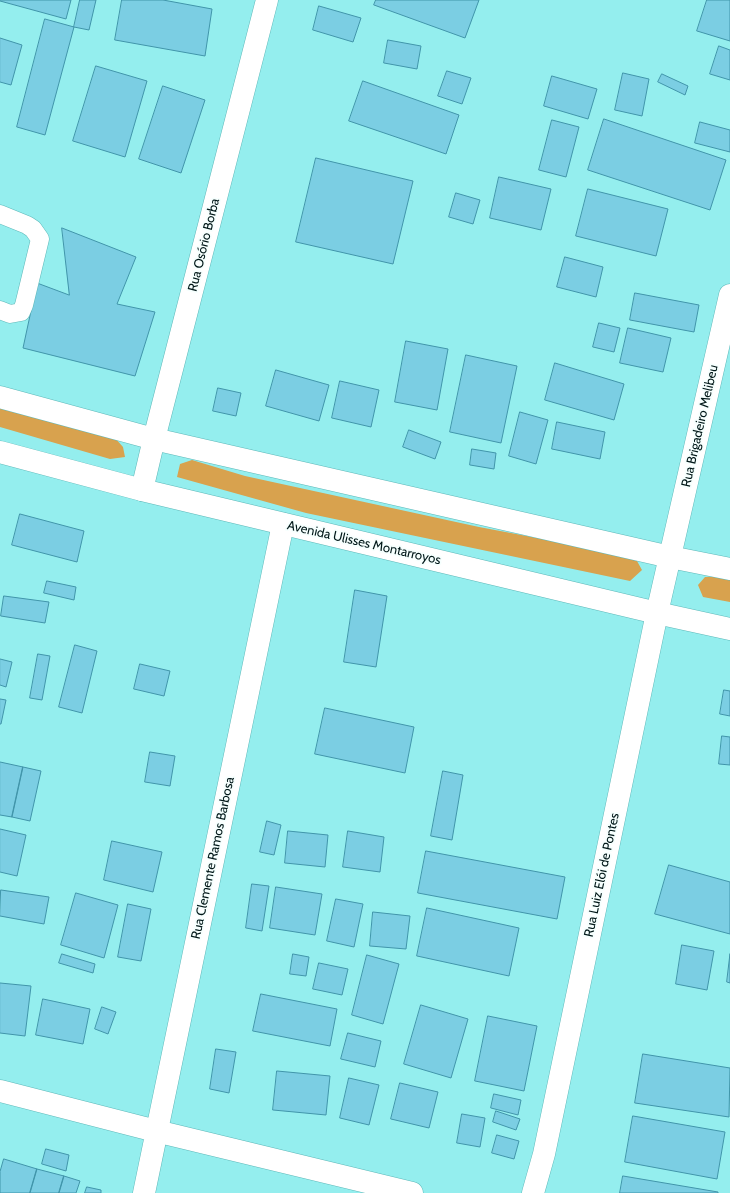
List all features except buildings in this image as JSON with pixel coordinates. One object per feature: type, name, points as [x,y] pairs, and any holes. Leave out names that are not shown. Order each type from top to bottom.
[{"type":"street","name":"Rua Osório Borba","points":[[142,490],[267,0]]},
{"type":"street","name":"Rua Brigadeiro Melibeu","points":[[670,557],[730,295]]},
{"type":"street","points":[[0,397],[154,439],[670,557],[730,569]]},
{"type":"street","name":"Avenida Ulisses Montarroyos","points":[[0,452],[142,490],[657,614],[730,629]]},
{"type":"street","name":"Rua Clemente Ramos Barbosa","points":[[144,1193],[283,524]]},
{"type":"street","name":"Rua Luiz Elói de Pontes","points":[[532,1193],[544,1154],[670,557]]},
{"type":"street","points":[[0,1091],[156,1131],[412,1193]]},
{"type":"lane","points":[[0,214],[33,228],[40,239],[21,312],[10,314],[0,310]]},
{"type":"shaded area","points":[[0,403],[115,438],[123,447],[125,457],[110,459],[0,427]]},
{"type":"shaded area","points":[[192,460],[245,476],[479,527],[625,556],[637,561],[642,570],[630,581],[306,513],[177,477],[180,464]]},
{"type":"shaded area","points":[[725,576],[730,578],[730,602],[703,597],[698,585],[705,577]]}]
